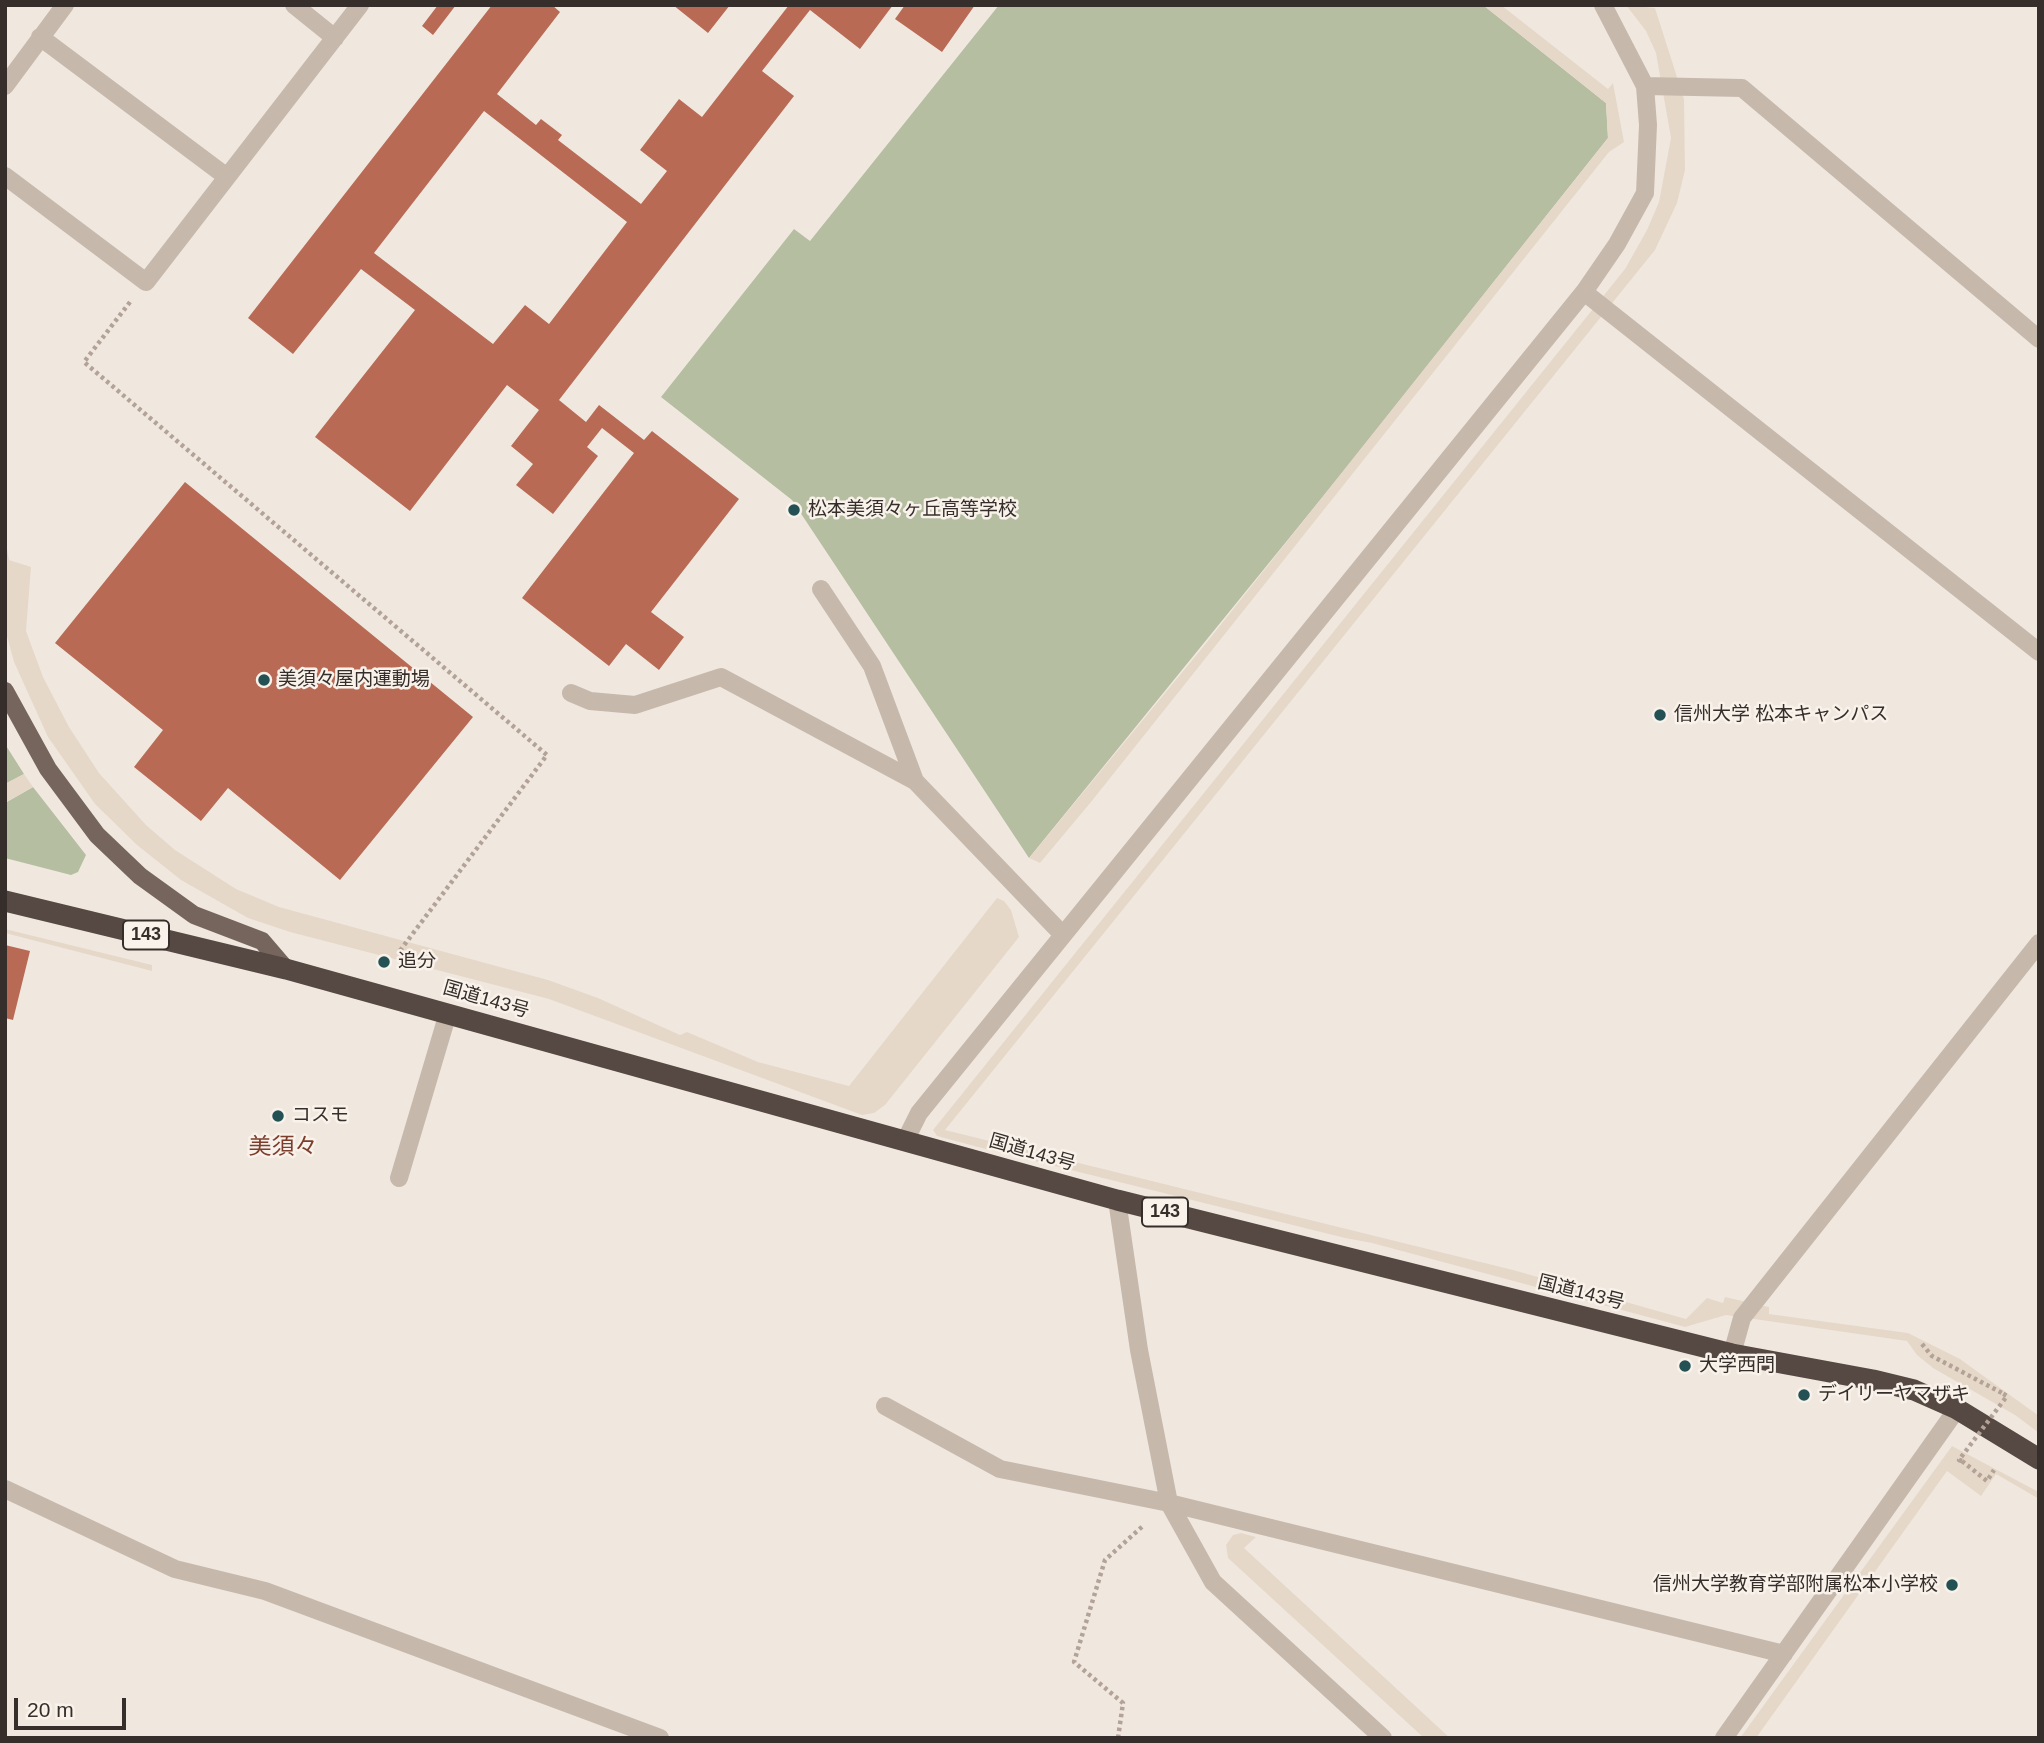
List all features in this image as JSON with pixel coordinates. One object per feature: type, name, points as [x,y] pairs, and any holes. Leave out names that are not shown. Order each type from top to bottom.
[{"type":"highway","name":"国道143号","points":[[5,901],[286,968],[1117,1200],[1732,1354],[1873,1380],[1914,1391],[1957,1409],[2039,1459]]},
{"type":"main road","points":[[5,691],[48,769],[97,835],[141,876],[194,915],[262,941],[286,968]]},
{"type":"street","points":[[5,86],[65,5]]},
{"type":"street","points":[[294,5],[335,38]]},
{"type":"street","points":[[5,176],[146,282],[360,5]]},
{"type":"street","points":[[905,1140],[919,1113],[1584,292],[1617,244],[1645,193],[1649,152],[1645,86],[1603,5]]},
{"type":"street","points":[[40,37],[227,177]]},
{"type":"street","points":[[1645,86],[1742,88],[2039,339]]},
{"type":"street","points":[[1584,292],[2039,652]]},
{"type":"street","points":[[821,589],[872,666],[915,781]]},
{"type":"street","points":[[571,693],[590,701],[635,705],[721,677],[915,781],[1063,934]]},
{"type":"street","points":[[1732,1354],[1742,1318],[2039,943]]},
{"type":"street","points":[[399,1178],[448,1013]]},
{"type":"street","points":[[1117,1200],[1139,1350],[1169,1503],[1213,1583],[1383,1738]]},
{"type":"street","points":[[886,1406],[1000,1469],[1169,1503],[1784,1654]]},
{"type":"street","points":[[1724,1738],[1957,1409]]},
{"type":"street","points":[[5,1489],[175,1569],[265,1591],[660,1738]]},
{"type":"path","points":[[146,282],[84,362],[547,755],[399,952]]},
{"type":"path","points":[[1922,1344],[1932,1356],[2007,1396],[1959,1460],[1987,1481],[1994,1470]]},
{"type":"path","points":[[1118,1738],[1123,1703],[1074,1662],[1105,1560],[1169,1503]]},
{"type":"green space","points":[[999,5],[1483,5],[1606,103],[1608,138],[1347,467],[1029,858],[792,500],[661,397],[794,229],[810,241]]},
{"type":"green space","points":[[5,744],[24,774],[5,784]]},
{"type":"green space","points":[[33,787],[86,855],[78,872],[71,875],[5,858],[5,803]]},
{"type":"shaded area","points":[[1483,5],[1501,5],[1608,89],[1613,83],[1624,142],[1609,152],[1091,802],[1040,863],[1029,858],[1203,647],[1608,138],[1606,103]]},
{"type":"shaded area","points":[[1626,5],[1655,8],[1684,99],[1685,170],[1677,203],[1655,250],[945,1130],[1513,1270],[1686,1319],[1707,1298],[1723,1303],[1725,1297],[1769,1307],[1769,1314],[1908,1333],[1960,1359],[2039,1416],[2039,1433],[2015,1415],[1933,1368],[1917,1355],[1907,1341],[1726,1315],[1685,1327],[1372,1243],[978,1147],[937,1136],[933,1130],[1625,269],[1659,202],[1671,138],[1656,53],[1646,31]]},
{"type":"shaded area","points":[[5,537],[9,560],[31,567],[26,631],[43,677],[69,727],[99,773],[146,825],[175,850],[236,889],[279,907],[548,980],[598,998],[680,1035],[687,1032],[758,1062],[849,1086],[997,898],[1004,901],[1011,910],[1019,937],[885,1105],[874,1113],[862,1115],[549,999],[290,932],[248,918],[181,880],[137,845],[95,804],[48,737],[14,662],[5,629]]},
{"type":"shaded area","points":[[24,774],[33,787],[5,803],[5,784]]},
{"type":"shaded area","points":[[5,929],[152,965],[152,971],[5,933]]},
{"type":"shaded area","points":[[1952,1446],[2039,1492],[2039,1499],[1996,1474],[1981,1496],[1947,1471],[1756,1738],[1740,1738]]},
{"type":"shaded area","points":[[1241,1533],[1256,1537],[1244,1548],[1450,1738],[1424,1738],[1228,1558],[1226,1545],[1233,1535]]},
{"type":"building","points":[[438,5],[456,5],[433,35],[422,26]]},
{"type":"building","points":[[492,5],[552,5],[560,12],[497,94],[536,125],[541,119],[562,135],[558,140],[641,204],[667,171],[640,150],[679,99],[702,117],[789,5],[893,5],[860,49],[810,10],[762,71],[794,96],[559,400],[586,422],[599,405],[644,440],[652,431],[739,499],[651,612],[684,637],[659,670],[626,644],[609,666],[522,598],[634,453],[602,428],[587,447],[598,456],[553,514],[516,485],[533,464],[511,446],[539,410],[507,385],[410,511],[315,437],[415,310],[361,269],[293,354],[248,318]],"holes":[[[484,111],[627,222],[549,324],[525,305],[493,344],[374,253]]]},
{"type":"building","points":[[673,5],[730,5],[708,33]]},
{"type":"building","points":[[905,5],[975,5],[942,52],[895,19]]},
{"type":"building","name":"美須々屋内運動場","points":[[185,482],[473,717],[340,880],[228,788],[201,821],[134,767],[163,730],[55,643]]},
{"type":"building","points":[[5,945],[30,951],[13,1020],[5,1018]]},
{"type":"place","name":"松本美須々ヶ丘高等学校","points":[[794,510]]},
{"type":"place","name":"美須々屋内運動場","points":[[264,680]]},
{"type":"place","name":"信州大学 松本キャンパス","points":[[1660,715]]},
{"type":"place","name":"追分","points":[[384,962]]},
{"type":"place","name":"コスモ","points":[[278,1116]]},
{"type":"place","name":"大学西門","points":[[1685,1366]]},
{"type":"place","name":"デイリーヤマザキ","points":[[1804,1395]]},
{"type":"place","name":"信州大学教育学部附属松本小学校","points":[[1952,1585]]},
{"type":"district","name":"美須々","points":[[283,1148]]}]
